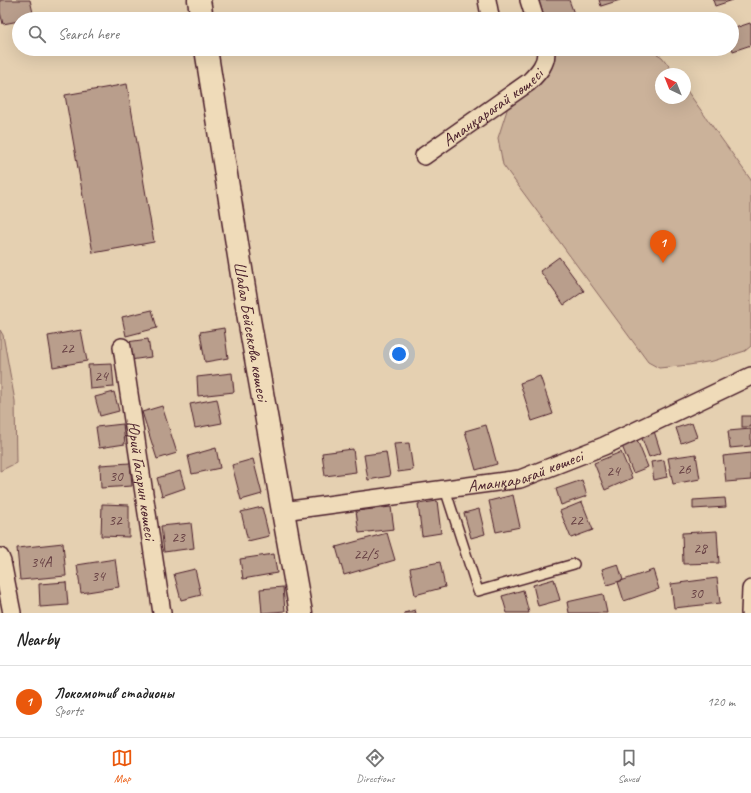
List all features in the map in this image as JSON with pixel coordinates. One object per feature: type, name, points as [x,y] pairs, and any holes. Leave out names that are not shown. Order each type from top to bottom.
[{"type":"main road","points":[[199,0],[201,12]]},
{"type":"main road","name":"Шабал Бейсекова көшесі","points":[[207,56],[249,319],[301,613]]},
{"type":"street","points":[[529,0],[533,12]]},
{"type":"street","name":"Аманқарағай көшесі","points":[[424,156],[529,82],[540,70],[545,56]]},
{"type":"street","name":"Юрий Гагарин көшесі","points":[[122,347],[162,613]]},
{"type":"street","name":"Аманқарағай көшесі","points":[[283,510],[520,479],[604,446],[751,376]]},
{"type":"street","points":[[0,557],[12,613]]},
{"type":"street","points":[[750,613],[751,589]]},
{"type":"lane","points":[[445,489],[478,592],[574,564]]},
{"type":"shaded area","points":[[549,56],[662,57],[670,68],[655,68],[655,104],[691,104],[691,96],[751,180],[751,346],[745,351],[713,361],[689,365],[659,368],[648,362],[503,165],[498,138],[513,91],[526,73]]},
{"type":"shaded area","points":[[0,330],[3,335],[15,401],[16,463],[0,471]]},
{"type":"building","points":[[0,0],[30,0],[33,12],[12,12],[12,22],[3,24],[0,12]]},
{"type":"building","points":[[533,0],[569,0],[573,12],[537,12]]},
{"type":"building","points":[[599,0],[620,0],[601,6]]},
{"type":"building","points":[[713,0],[733,0],[715,6]]},
{"type":"building","points":[[750,23],[751,26],[751,45],[739,49],[739,27]]},
{"type":"building","points":[[127,84],[154,242],[93,253],[65,95]]},
{"type":"building","points":[[559,257],[584,291],[564,305],[540,271]]},
{"type":"building","points":[[152,310],[157,328],[126,336],[122,317]]},
{"type":"building","points":[[224,328],[228,358],[205,362],[200,332]]},
{"type":"building","points":[[81,330],[87,361],[53,367],[48,336]]},
{"type":"building","points":[[148,339],[151,357],[130,360],[127,342]]},
{"type":"building","points":[[112,364],[114,387],[90,389],[88,365]]},
{"type":"building","points":[[232,373],[234,392],[198,396],[197,377]]},
{"type":"building","points":[[540,376],[553,414],[532,421],[520,383]]},
{"type":"building","points":[[114,392],[119,411],[100,416],[95,397]]},
{"type":"building","points":[[217,399],[222,423],[195,428],[190,404]]},
{"type":"building","points":[[162,406],[177,453],[157,459],[142,412]]},
{"type":"building","points":[[742,416],[751,416],[751,427],[742,427]]},
{"type":"building","points":[[692,423],[697,437],[681,443],[676,428]]},
{"type":"building","points":[[123,424],[125,444],[99,448],[96,427]]},
{"type":"building","points":[[486,425],[497,464],[476,470],[465,431]]},
{"type":"building","points":[[751,429],[751,446],[730,448],[728,431]]},
{"type":"building","points":[[654,431],[661,453],[649,457],[641,436]]},
{"type":"building","points":[[637,440],[648,467],[633,473],[622,446]]},
{"type":"building","points":[[409,443],[413,470],[398,472],[394,444]]},
{"type":"building","points":[[216,448],[220,468],[192,474],[188,456]]},
{"type":"building","points":[[353,449],[356,472],[325,476],[322,453]]},
{"type":"building","points":[[386,452],[390,476],[368,480],[364,455]]},
{"type":"building","points":[[621,452],[632,478],[605,490],[594,463]]},
{"type":"building","points":[[751,453],[751,480],[726,482],[723,456]]},
{"type":"building","points":[[696,454],[700,479],[673,484],[668,458]]},
{"type":"building","points":[[253,459],[262,494],[241,500],[232,465]]},
{"type":"building","points":[[664,460],[667,477],[654,480],[651,462]]},
{"type":"building","points":[[130,463],[132,486],[101,488],[100,465]]},
{"type":"building","points":[[180,471],[185,488],[162,496],[157,478]]},
{"type":"building","points":[[582,480],[587,496],[561,505],[556,489]]},
{"type":"building","points":[[513,495],[520,527],[496,532],[489,501]]},
{"type":"building","points":[[725,498],[726,507],[693,509],[693,500]]},
{"type":"building","points":[[437,501],[441,533],[422,536],[418,504]]},
{"type":"building","points":[[582,502],[593,530],[571,538],[560,511]]},
{"type":"building","points":[[102,504],[129,505],[129,537],[101,536]]},
{"type":"building","points":[[262,507],[269,536],[248,541],[241,512]]},
{"type":"building","points":[[391,507],[394,529],[359,533],[356,511]]},
{"type":"building","points":[[479,509],[485,534],[471,538],[464,513]]},
{"type":"building","points":[[191,523],[194,548],[164,552],[161,526]]},
{"type":"building","points":[[717,531],[719,563],[683,564],[682,533]]},
{"type":"building","points":[[387,533],[395,560],[344,575],[336,547]]},
{"type":"building","points":[[63,543],[66,576],[20,580],[17,548]]},
{"type":"building","points":[[274,554],[277,573],[243,579],[240,559]]},
{"type":"building","points":[[115,559],[119,587],[81,593],[77,565]]},
{"type":"building","points":[[440,562],[445,587],[415,595],[410,568]]},
{"type":"building","points":[[618,564],[623,580],[607,585],[602,569]]},
{"type":"building","points":[[195,569],[201,595],[181,600],[174,574]]},
{"type":"building","points":[[653,570],[659,589],[624,601],[618,582]]},
{"type":"building","points":[[717,578],[720,603],[674,608],[671,584]]},
{"type":"building","points":[[554,579],[560,600],[538,606],[533,585]]},
{"type":"building","points":[[66,582],[68,605],[40,607],[39,584]]},
{"type":"building","points":[[283,587],[285,611],[262,613],[260,589]]},
{"type":"building","points":[[523,590],[529,613],[507,613],[502,596]]},
{"type":"building","points":[[603,594],[607,613],[569,613],[567,602]]},
{"type":"building","points":[[415,610],[416,613],[404,613]]},
{"type":"place","name":"Локомотив стадионы","points":[[663,263]]}]
